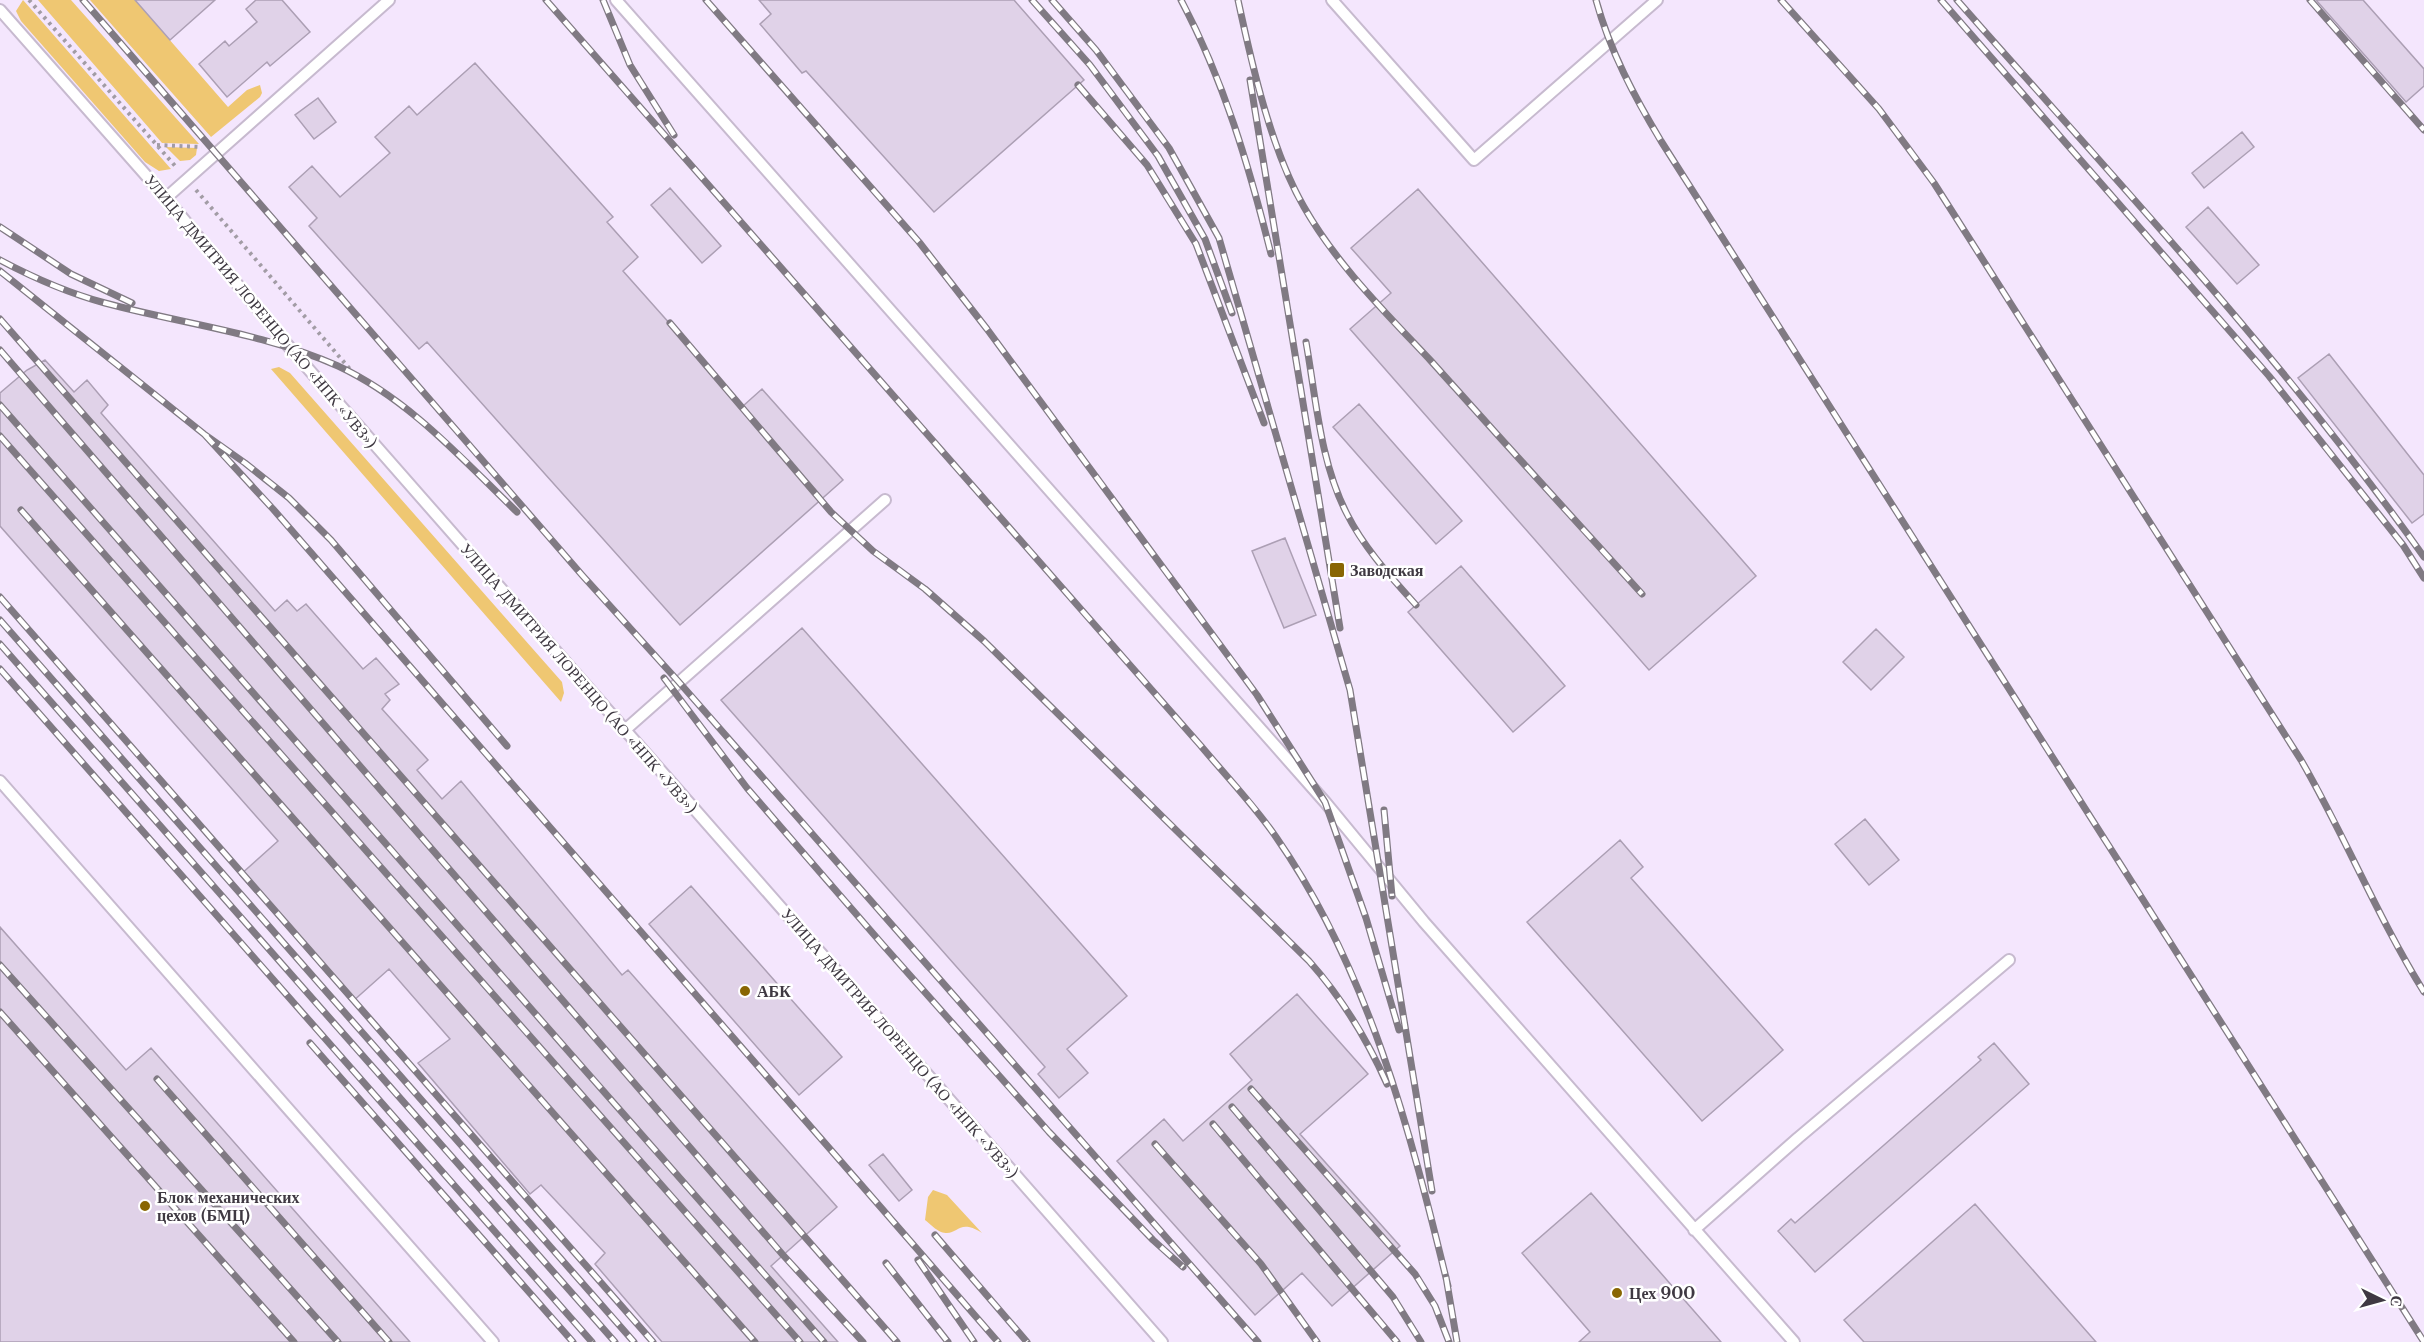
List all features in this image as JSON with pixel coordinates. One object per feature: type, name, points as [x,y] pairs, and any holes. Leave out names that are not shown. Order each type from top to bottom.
[{"type":"lane","points":[[166,198],[389,0]]},
{"type":"lane","points":[[616,0],[1317,793],[1424,922],[1794,1342]]},
{"type":"lane","points":[[1332,0],[1474,160],[1657,0]]},
{"type":"lane","name":"УЛИЦА ДМИТРИЯ ЛОРЕНЦО (АО «НПК «УВЗ»)","points":[[0,10],[166,198],[290,348],[1162,1342]]},
{"type":"lane","points":[[625,730],[885,500]]},
{"type":"lane","points":[[0,781],[493,1342]]},
{"type":"lane","points":[[1694,1230],[1798,1138],[2009,960]]},
{"type":"path","points":[[156,145],[202,147]]},
{"type":"shaded area","points":[[0,0],[2424,0],[2424,1342],[0,1342]]},
{"type":"shaded area","points":[[23,0],[171,169],[159,171],[145,162],[21,21],[16,11]]},
{"type":"shaded area","points":[[38,0],[71,0],[199,144],[162,143]]},
{"type":"shaded area","points":[[90,0],[135,0],[228,107],[247,90],[260,85],[262,93],[260,97],[211,137]]},
{"type":"shaded area","points":[[166,147],[197,148],[196,155],[190,160],[180,161]]},
{"type":"shaded area","points":[[279,367],[290,373],[562,682],[564,693],[561,702],[271,369]]},
{"type":"shaded area","points":[[933,1190],[947,1195],[982,1233],[967,1227],[947,1233],[941,1232],[925,1220],[928,1197]]},
{"type":"building","points":[[135,0],[215,0],[170,40]]},
{"type":"building","points":[[256,0],[282,0],[310,32],[270,66],[267,62],[227,97],[199,64],[225,41],[229,46],[257,22],[246,9]]},
{"type":"building","points":[[759,0],[1014,0],[1084,80],[934,212],[806,71],[802,73],[760,24],[771,14]]},
{"type":"building","points":[[2316,0],[2363,0],[2424,69],[2424,86],[2406,102]]},
{"type":"building","points":[[475,63],[613,217],[607,222],[638,257],[623,271],[743,406],[762,389],[843,480],[680,625],[427,342],[419,349],[309,226],[317,218],[289,187],[312,166],[340,197],[390,153],[375,137],[409,106],[417,115]]},
{"type":"building","points":[[318,98],[336,122],[314,139],[295,115]]},
{"type":"building","points":[[2242,132],[2254,147],[2204,188],[2192,173]]},
{"type":"building","points":[[670,188],[721,246],[702,263],[651,205]]},
{"type":"building","points":[[1418,189],[1756,576],[1649,670],[1350,329],[1391,293],[1351,248]]},
{"type":"building","points":[[2208,207],[2259,265],[2237,284],[2186,227]]},
{"type":"building","points":[[2329,354],[2424,475],[2424,514],[2412,523],[2298,378]]},
{"type":"building","points":[[45,360],[74,392],[87,380],[108,405],[101,413],[275,611],[287,600],[297,611],[306,604],[363,669],[376,658],[399,684],[385,694],[390,700],[382,709],[428,760],[417,770],[442,799],[461,781],[622,975],[628,970],[837,1207],[771,1266],[838,1342],[662,1342],[595,1264],[605,1253],[541,1185],[530,1194],[418,1063],[450,1039],[389,969],[352,1002],[240,875],[278,841],[0,526],[0,393],[27,370]]},
{"type":"building","points":[[1359,404],[1462,521],[1436,544],[1333,427]]},
{"type":"building","points":[[1285,538],[1316,615],[1284,628],[1252,551]]},
{"type":"building","points":[[1461,566],[1565,686],[1513,732],[1408,612]]},
{"type":"building","points":[[802,628],[1127,996],[1067,1049],[1088,1073],[1059,1098],[1038,1074],[1045,1067],[721,700]]},
{"type":"building","points":[[1876,629],[1904,657],[1871,690],[1843,662]]},
{"type":"building","points":[[1865,819],[1899,860],[1869,885],[1835,844]]},
{"type":"building","points":[[1620,840],[1643,867],[1631,878],[1783,1050],[1702,1121],[1527,922]]},
{"type":"building","name":"АБК","points":[[691,886],[842,1057],[799,1095],[649,924]]},
{"type":"building","name":"Блок механических цехов (БМЦ)","points":[[0,927],[126,1070],[151,1048],[410,1342],[0,1342]]},
{"type":"building","points":[[1297,994],[1368,1074],[1300,1134],[1400,1246],[1332,1306],[1302,1273],[1255,1315],[1117,1161],[1164,1119],[1183,1141],[1252,1080],[1230,1054]]},
{"type":"building","points":[[1994,1043],[2029,1084],[1815,1272],[1778,1231],[1791,1219],[1795,1223],[1981,1060],[1978,1057]]},
{"type":"building","points":[[883,1154],[912,1190],[899,1201],[869,1165]]},
{"type":"building","name":"Цех 900","points":[[1591,1193],[1721,1342],[1579,1342],[1590,1332],[1522,1253]]},
{"type":"building","points":[[1975,1204],[2096,1342],[1864,1342],[1844,1320]]},
{"type":"railway","points":[[83,0],[582,575],[678,681],[1258,1342]]},
{"type":"railway","points":[[546,0],[1201,746],[1276,837],[1309,888],[1337,942],[1383,1053],[1418,1169],[1448,1286]]},
{"type":"railway","points":[[603,0],[630,65],[674,135]]},
{"type":"railway","points":[[706,0],[919,242],[987,329],[1257,695],[1325,802],[1366,918],[1399,1030]]},
{"type":"railway","points":[[1032,0],[1090,65],[1158,156],[1205,239],[1232,313]]},
{"type":"railway","points":[[1052,0],[1096,50],[1169,148],[1219,238],[1350,690],[1432,1191]]},
{"type":"railway","points":[[1181,0],[1210,61],[1234,124],[1271,254]]},
{"type":"railway","points":[[1238,0],[1256,79],[1272,134],[1292,184],[1331,249],[1363,288],[1642,594]]},
{"type":"railway","points":[[1596,0],[1608,37],[1624,73],[1661,141],[2424,1342]]},
{"type":"railway","points":[[1781,0],[1879,109],[1934,183],[2301,760],[2407,964],[2424,992]]},
{"type":"railway","points":[[1941,0],[2269,376],[2403,545],[2424,578]]},
{"type":"railway","points":[[1957,0],[2198,272],[2257,342],[2370,484],[2424,557]]},
{"type":"railway","points":[[2310,0],[2424,130]]},
{"type":"railway","points":[[1250,80],[1340,628]]},
{"type":"railway","points":[[1078,85],[1147,165],[1196,244],[1264,423]]},
{"type":"railway","points":[[0,227],[71,274],[132,303]]},
{"type":"railway","points":[[0,260],[78,295],[252,337],[338,366],[388,395],[411,413],[455,451],[517,512]]},
{"type":"railway","points":[[0,271],[204,434],[289,498],[331,540],[507,746]]},
{"type":"railway","points":[[0,319],[897,1342]]},
{"type":"railway","points":[[670,323],[831,512],[873,551],[925,589],[984,641],[1309,961],[1353,1020],[1387,1084]]},
{"type":"railway","points":[[1306,342],[1320,430],[1338,494],[1361,539],[1416,605]]},
{"type":"railway","points":[[0,350],[783,1255],[863,1342]]},
{"type":"railway","points":[[0,405],[824,1342]]},
{"type":"railway","points":[[204,434],[273,509],[998,1342]]},
{"type":"railway","points":[[0,436],[800,1342]]},
{"type":"railway","points":[[21,510],[755,1342]]},
{"type":"railway","points":[[0,597],[653,1342]]},
{"type":"railway","points":[[0,620],[634,1342]]},
{"type":"railway","points":[[0,644],[615,1342]]},
{"type":"railway","points":[[0,669],[592,1342]]},
{"type":"railway","points":[[664,678],[747,788],[883,945],[1049,1132],[1153,1240],[1183,1267]]},
{"type":"railway","points":[[1384,810],[1392,896]]},
{"type":"railway","points":[[0,965],[338,1342]]},
{"type":"railway","points":[[0,1012],[294,1342]]},
{"type":"railway","points":[[310,1043],[573,1342]]},
{"type":"railway","points":[[157,1079],[389,1342]]},
{"type":"railway","points":[[1251,1089],[1415,1274],[1435,1306],[1449,1342]]},
{"type":"railway","points":[[1232,1107],[1393,1297],[1421,1342]]},
{"type":"railway","points":[[1213,1124],[1397,1342]]},
{"type":"railway","points":[[1155,1144],[1261,1264],[1317,1342]]},
{"type":"railway","points":[[935,1235],[1027,1342]]},
{"type":"railway","points":[[918,1260],[974,1342]]},
{"type":"railway","points":[[886,1263],[948,1342]]},
{"type":"railway","points":[[1446,1277],[1457,1342]]},
{"type":"place","name":"Заводская","points":[[1337,570]]},
{"type":"place","name":"АБК","points":[[745,991]]},
{"type":"place","name":"Блок механических цехов (БМЦ)","points":[[145,1206]]},
{"type":"place","name":"Цех 900","points":[[1617,1293]]}]
